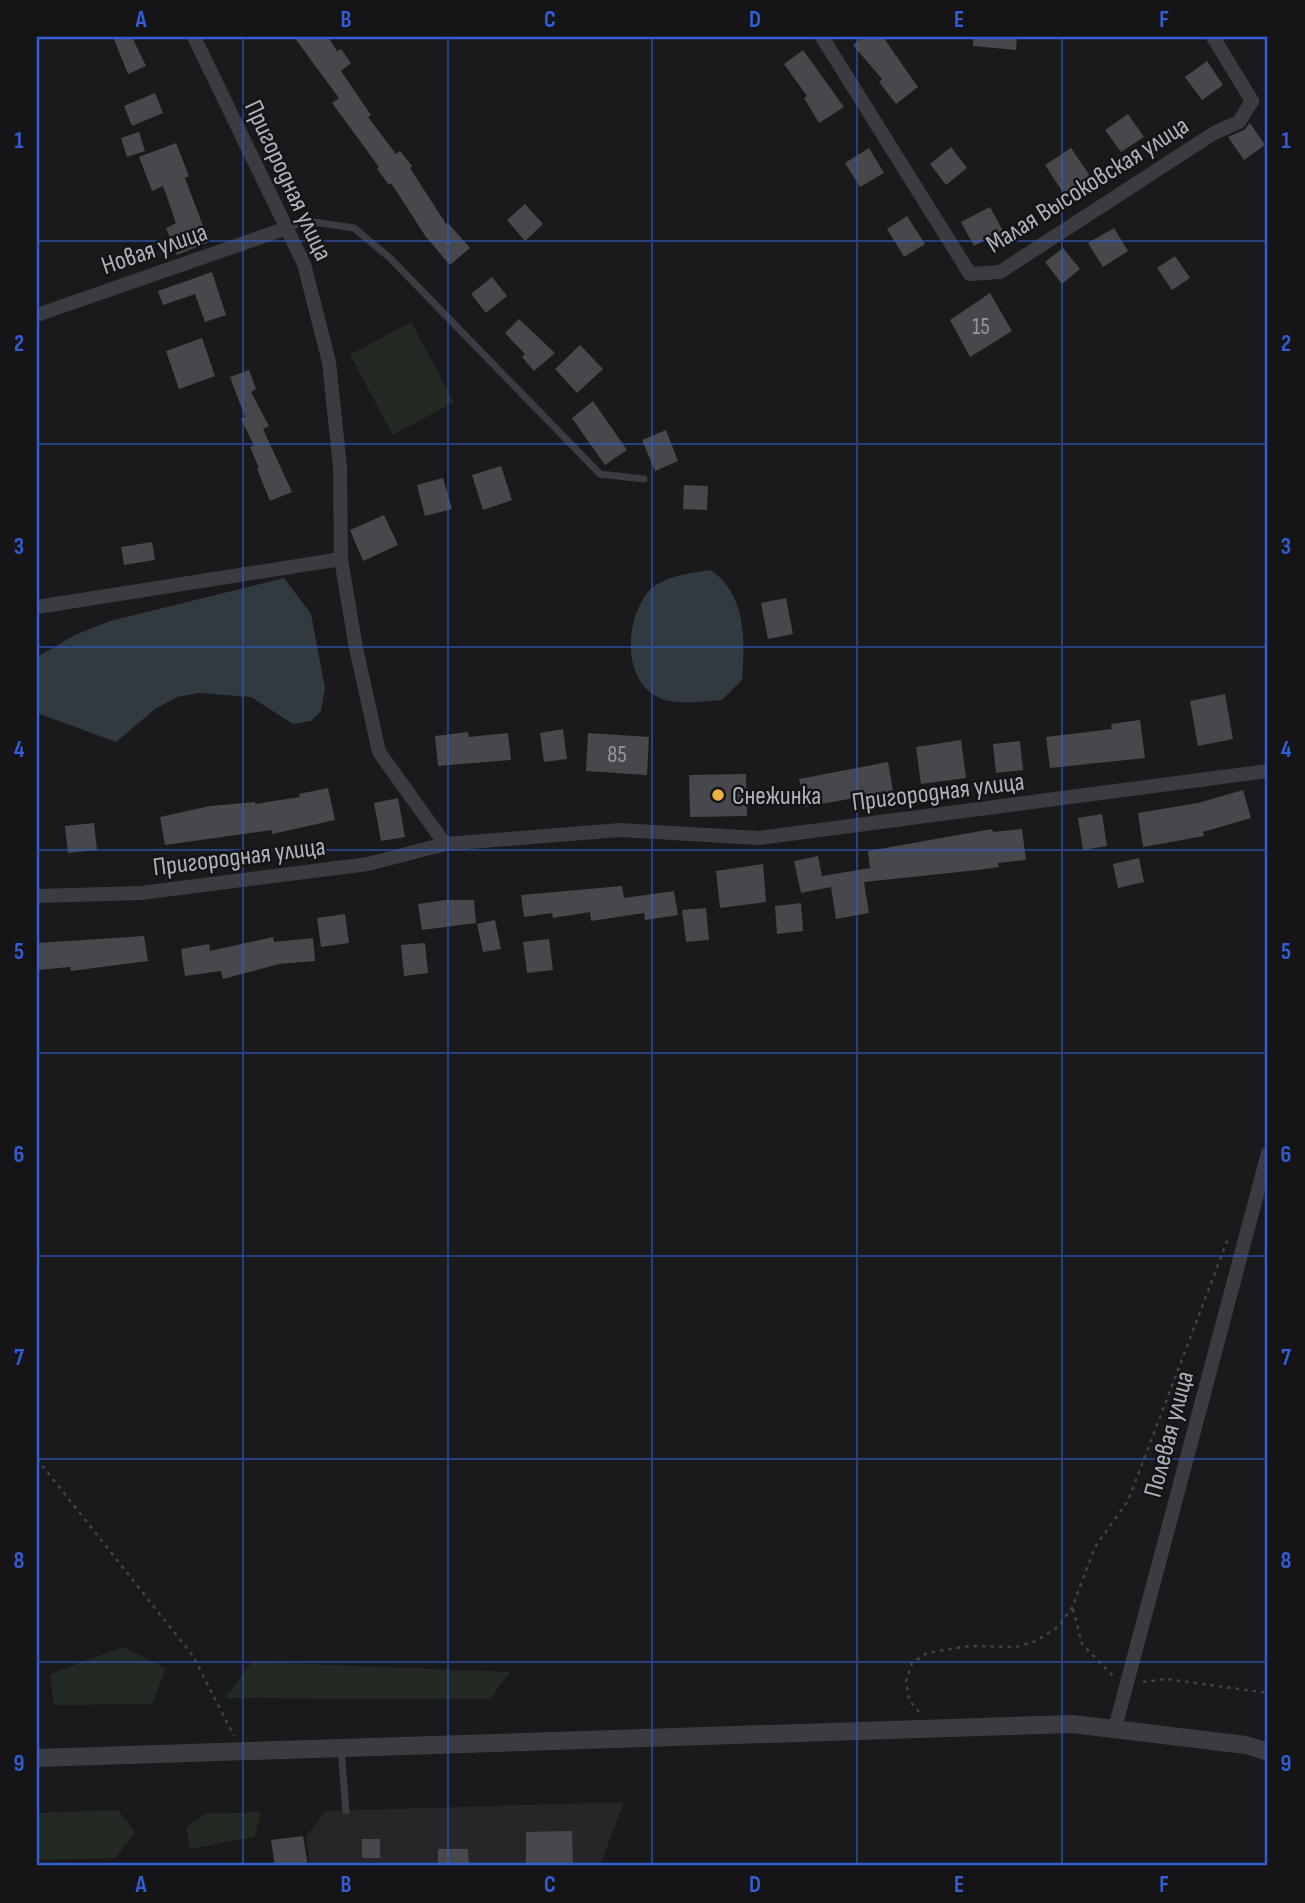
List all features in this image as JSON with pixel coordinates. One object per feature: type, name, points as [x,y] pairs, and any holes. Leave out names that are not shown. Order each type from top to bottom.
[{"type":"street","name":"Пригородная улица","points":[[194,37],[304,264],[329,362],[340,467],[341,559],[356,648],[379,752],[445,844]]},
{"type":"street","name":"Малая Высоковская улица","points":[[822,37],[970,274],[1000,272],[1214,134],[1239,122],[1252,101],[1213,37]]},
{"type":"street","name":"Новая улица","points":[[37,315],[287,228]]},
{"type":"street","points":[[37,607],[341,559]]},
{"type":"street","name":"Пригородная улица","points":[[37,896],[141,893],[368,864],[445,844],[621,830],[759,838],[1268,771]]},
{"type":"street","name":"Полевая улица","points":[[1115,1728],[1268,1153]]},
{"type":"street","points":[[37,1758],[1072,1724],[1246,1745],[1268,1752]]},
{"type":"lane","points":[[287,228],[307,221],[354,228],[390,258],[600,474],[644,480]]},
{"type":"lane","points":[[341,1748],[346,1811]]},
{"type":"path","points":[[932,1729],[909,1700],[906,1681],[912,1663],[927,1653],[969,1646],[1016,1647],[1036,1641],[1058,1627],[1072,1608],[1096,1547],[1128,1501],[1231,1232]]},
{"type":"path","points":[[37,1459],[193,1656],[242,1752]]},
{"type":"path","points":[[1072,1608],[1082,1644],[1104,1665],[1120,1686]]},
{"type":"path","points":[[1132,1684],[1166,1679],[1268,1693]]},
{"type":"shaded area","points":[[411,322],[454,402],[393,435],[350,355]]},
{"type":"shaded area","points":[[711,570],[731,593],[741,620],[742,680],[722,700],[669,701],[654,695],[642,684],[635,671],[631,638],[639,606],[647,593],[660,583],[677,576]]},
{"type":"shaded area","points":[[284,578],[311,614],[325,688],[321,711],[311,721],[293,724],[251,697],[199,693],[177,697],[155,709],[116,742],[37,713],[37,657],[75,635],[110,621]]},
{"type":"shaded area","points":[[123,1647],[166,1668],[152,1704],[54,1705],[50,1674]]},
{"type":"shaded area","points":[[252,1662],[510,1672],[490,1699],[225,1698]]},
{"type":"shaded area","points":[[624,1802],[600,1866],[310,1866],[306,1836],[326,1811]]},
{"type":"shaded area","points":[[118,1810],[135,1833],[115,1858],[37,1860],[37,1813]]},
{"type":"shaded area","points":[[261,1812],[254,1837],[190,1849],[186,1827],[205,1814]]},
{"type":"building","points":[[113,37],[132,37],[146,66],[128,74]]},
{"type":"building","points":[[294,37],[328,37],[337,51],[341,49],[351,63],[341,71],[371,115],[368,117],[396,154],[400,151],[412,166],[410,168],[446,224],[448,223],[470,248],[450,265],[426,237],[391,183],[389,185],[377,169],[379,167],[332,103],[339,98]]},
{"type":"building","points":[[863,37],[883,37],[918,87],[896,104],[879,82],[882,79],[853,45]]},
{"type":"building","points":[[973,37],[1017,37],[1016,50],[973,46]]},
{"type":"building","points":[[803,50],[844,107],[819,123],[804,98],[807,96],[784,64]]},
{"type":"building","points":[[1207,61],[1223,85],[1202,100],[1185,77]]},
{"type":"building","points":[[155,93],[163,113],[132,126],[124,106]]},
{"type":"building","points":[[1128,114],[1144,137],[1121,152],[1105,130]]},
{"type":"building","points":[[1250,123],[1265,145],[1244,160],[1228,137],[1244,130]]},
{"type":"building","points":[[139,132],[145,151],[127,157],[121,138]]},
{"type":"building","points":[[176,143],[189,176],[185,178],[209,242],[177,255],[166,228],[176,223],[163,186],[152,191],[139,157]]},
{"type":"building","points":[[951,147],[967,168],[946,185],[930,164]]},
{"type":"building","points":[[869,148],[884,173],[860,187],[845,163]]},
{"type":"building","points":[[1071,148],[1090,176],[1064,194],[1045,165]]},
{"type":"building","points":[[525,204],[543,224],[525,241],[507,220]]},
{"type":"building","points":[[990,207],[1003,231],[974,246],[961,222]]},
{"type":"building","points":[[907,216],[925,244],[904,257],[887,229]]},
{"type":"building","points":[[1114,228],[1128,251],[1103,267],[1088,243]]},
{"type":"building","points":[[1063,248],[1080,269],[1062,284],[1045,262]]},
{"type":"building","points":[[1175,256],[1190,278],[1172,290],[1157,268]]},
{"type":"building","points":[[212,272],[226,315],[205,322],[195,294],[163,305],[158,291]]},
{"type":"building","points":[[492,277],[507,296],[486,313],[471,294]]},
{"type":"building","points":[[990,293],[1012,331],[970,357],[950,320]]},
{"type":"building","points":[[519,319],[555,353],[534,371],[522,357],[525,354],[505,333]]},
{"type":"building","points":[[202,338],[215,376],[179,389],[166,351]]},
{"type":"building","points":[[580,345],[603,369],[577,393],[555,369]]},
{"type":"building","points":[[249,370],[256,389],[251,392],[269,426],[263,429],[292,492],[270,501],[257,469],[259,468],[250,447],[254,445],[241,419],[245,417],[230,377]]},
{"type":"building","points":[[593,401],[627,450],[605,465],[572,418]]},
{"type":"building","points":[[666,430],[678,461],[655,471],[642,440]]},
{"type":"building","points":[[501,466],[512,500],[483,510],[472,475]]},
{"type":"building","points":[[443,478],[452,509],[425,516],[417,485]]},
{"type":"building","points":[[684,485],[708,486],[707,510],[683,509]]},
{"type":"building","points":[[384,515],[398,545],[363,561],[350,530]]},
{"type":"building","points":[[152,542],[155,560],[124,565],[121,547]]},
{"type":"building","points":[[786,598],[793,634],[768,639],[761,603]]},
{"type":"building","points":[[1225,694],[1233,739],[1198,746],[1190,701]]},
{"type":"building","points":[[1140,720],[1145,758],[1050,768],[1046,737],[1112,729],[1111,724]]},
{"type":"building","points":[[563,729],[567,759],[544,762],[540,733]]},
{"type":"building","points":[[468,732],[469,737],[508,733],[511,760],[438,766],[435,736]]},
{"type":"building","points":[[588,733],[649,737],[647,775],[586,771]]},
{"type":"building","points":[[961,740],[966,778],[921,784],[916,747]]},
{"type":"building","points":[[1020,741],[1023,770],[996,773],[993,744]]},
{"type":"building","points":[[888,762],[893,791],[805,807],[799,779]]},
{"type":"building","name":"Снежинка","points":[[746,774],[747,816],[690,817],[689,775]]},
{"type":"building","points":[[328,788],[335,820],[272,834],[272,830],[165,845],[160,817],[210,806],[255,804],[300,797],[299,794]]},
{"type":"building","points":[[1243,790],[1251,818],[1203,832],[1204,836],[1143,847],[1138,813],[1198,803]]},
{"type":"building","points":[[398,798],[405,837],[381,841],[374,803]]},
{"type":"building","points":[[1102,814],[1107,846],[1083,850],[1078,818]]},
{"type":"building","points":[[94,823],[97,850],[68,853],[65,826]]},
{"type":"building","points":[[992,829],[993,832],[1022,829],[1026,860],[998,863],[999,867],[978,870],[864,882],[869,913],[836,919],[831,887],[801,893],[794,861],[818,856],[822,876],[870,868],[868,851]]},
{"type":"building","points":[[1139,858],[1144,882],[1118,888],[1113,864]]},
{"type":"building","points":[[763,864],[766,902],[720,908],[716,871]]},
{"type":"building","points":[[622,886],[624,898],[674,891],[678,915],[645,920],[644,913],[591,921],[590,912],[553,918],[552,913],[524,917],[521,895]]},
{"type":"building","points":[[474,900],[476,923],[422,930],[418,904]]},
{"type":"building","points":[[801,903],[803,931],[777,934],[775,906]]},
{"type":"building","points":[[706,908],[709,940],[686,942],[682,910]]},
{"type":"building","points":[[345,914],[349,943],[321,947],[317,918]]},
{"type":"building","points":[[495,920],[501,949],[483,952],[477,924]]},
{"type":"building","points":[[144,936],[148,961],[71,971],[70,967],[37,970],[37,943]]},
{"type":"building","points":[[273,937],[274,942],[313,938],[315,961],[279,964],[223,979],[221,971],[185,976],[181,949],[209,944],[210,951]]},
{"type":"building","points":[[549,939],[553,970],[527,973],[523,942]]},
{"type":"building","points":[[425,943],[428,973],[404,976],[401,945]]},
{"type":"building","points":[[572,1831],[573,1866],[526,1866],[526,1832]]},
{"type":"building","points":[[303,1836],[308,1866],[275,1866],[271,1840]]},
{"type":"building","points":[[362,1839],[380,1839],[380,1858],[362,1858]]},
{"type":"building","points":[[438,1849],[468,1849],[469,1866],[438,1866]]},
{"type":"place","name":"Снежинка","points":[[718,795]]}]
